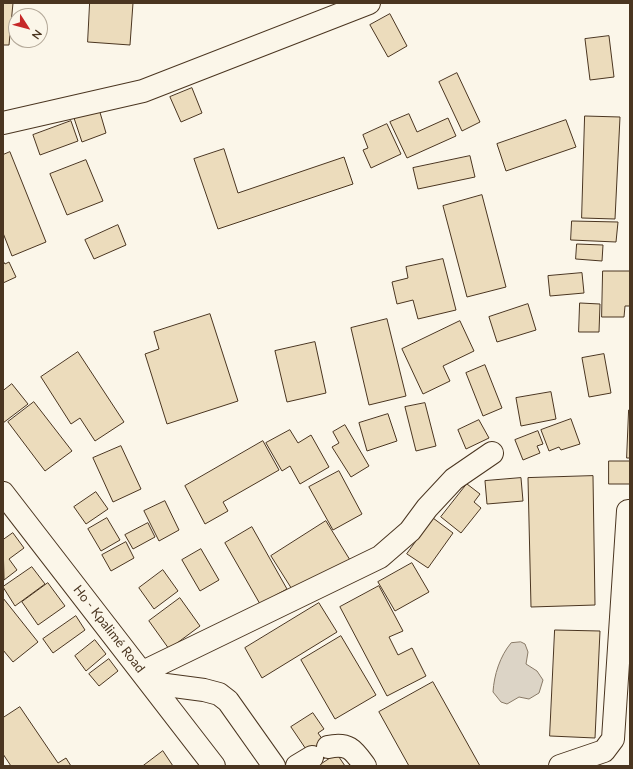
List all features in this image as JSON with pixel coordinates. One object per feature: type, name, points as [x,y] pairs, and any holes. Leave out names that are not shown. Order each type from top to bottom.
[{"type":"street","points":[[3,123],[144,91],[369,3]]},
{"type":"street","points":[[147,677],[380,557],[410,531],[427,508],[454,479],[492,453]]},
{"type":"street","name":"Ho - Kpalimé Road","points":[[3,493],[147,677],[214,766]]},
{"type":"street","points":[[560,766],[604,751],[613,739],[628,511]]},
{"type":"street","points":[[147,677],[219,694],[228,701],[274,766]]},
{"type":"street","points":[[312,757],[338,745],[353,750],[365,766]]},
{"type":"shaded area","points":[[521,642],[525,644],[528,652],[526,664],[537,671],[543,680],[539,693],[529,699],[519,697],[507,704],[501,702],[493,692],[495,679],[498,666],[507,648],[511,643]]},
{"type":"building","points":[[3,3],[13,3],[13,8],[8,8],[8,45],[3,45]]},
{"type":"building","points":[[90,3],[133,3],[130,45],[88,42]]},
{"type":"building","points":[[390,14],[407,46],[388,57],[370,25]]},
{"type":"building","points":[[609,36],[614,77],[590,80],[585,39]]},
{"type":"building","points":[[457,73],[480,122],[462,131],[439,82]]},
{"type":"building","points":[[192,88],[202,113],[181,122],[170,97]]},
{"type":"building","points":[[99,109],[106,133],[82,142],[74,118]]},
{"type":"building","points":[[409,114],[417,132],[448,118],[456,136],[407,158],[390,122]]},
{"type":"building","points":[[585,116],[620,117],[615,219],[582,218]]},
{"type":"building","points":[[566,120],[576,147],[506,171],[497,144]]},
{"type":"building","points":[[71,121],[78,141],[40,155],[33,135]]},
{"type":"building","points":[[387,124],[401,154],[371,168],[363,150],[368,148],[363,135]]},
{"type":"building","points":[[224,149],[238,193],[344,157],[353,184],[218,229],[194,159]]},
{"type":"building","points":[[10,152],[46,242],[12,256],[3,233],[3,155]]},
{"type":"building","points":[[470,156],[475,177],[418,189],[413,168]]},
{"type":"building","points":[[86,160],[103,201],[67,215],[50,174]]},
{"type":"building","points":[[482,195],[506,287],[467,297],[443,206]]},
{"type":"building","points":[[572,221],[618,222],[616,242],[571,240]]},
{"type":"building","points":[[118,225],[126,245],[94,259],[85,240]]},
{"type":"building","points":[[577,244],[603,245],[602,261],[576,259]]},
{"type":"building","points":[[443,259],[456,310],[418,319],[413,300],[397,304],[392,282],[408,278],[406,267]]},
{"type":"building","points":[[3,261],[5,264],[9,262],[16,277],[3,283]]},
{"type":"building","points":[[603,271],[630,271],[630,306],[625,306],[624,317],[602,317]]},
{"type":"building","points":[[582,273],[584,293],[550,296],[548,276]]},
{"type":"building","points":[[580,303],[600,304],[599,332],[579,332]]},
{"type":"building","points":[[528,304],[536,330],[497,342],[489,317]]},
{"type":"building","points":[[210,314],[238,401],[167,424],[145,354],[159,349],[154,332]]},
{"type":"building","points":[[387,319],[406,396],[369,405],[351,328]]},
{"type":"building","points":[[460,321],[474,351],[443,366],[450,381],[423,394],[402,349]]},
{"type":"building","points":[[315,342],[326,393],[287,402],[275,351]]},
{"type":"building","points":[[78,352],[124,422],[95,441],[80,418],[71,424],[41,377]]},
{"type":"building","points":[[604,354],[611,393],[589,397],[582,358]]},
{"type":"building","points":[[485,365],[502,408],[483,416],[466,373]]},
{"type":"building","points":[[12,384],[28,404],[3,423],[3,391]]},
{"type":"building","points":[[551,392],[556,419],[521,426],[516,398]]},
{"type":"building","points":[[34,402],[72,451],[45,471],[8,422]]},
{"type":"building","points":[[425,403],[436,446],[416,451],[405,407]]},
{"type":"building","points":[[629,410],[630,458],[627,458]]},
{"type":"building","points":[[388,414],[397,441],[367,451],[359,423]]},
{"type":"building","points":[[571,419],[580,444],[561,450],[559,447],[549,451],[541,430]]},
{"type":"building","points":[[479,420],[489,438],[466,449],[458,430]]},
{"type":"building","points":[[345,425],[369,466],[351,477],[332,447],[339,443],[333,432]]},
{"type":"building","points":[[290,430],[298,443],[311,435],[329,467],[300,484],[290,466],[282,471],[266,443]]},
{"type":"building","points":[[538,431],[543,444],[537,446],[540,453],[523,460],[515,440]]},
{"type":"building","points":[[263,441],[279,470],[223,502],[228,511],[205,524],[185,486]]},
{"type":"building","points":[[121,446],[141,489],[113,502],[93,458]]},
{"type":"building","points":[[609,461],[630,461],[630,484],[609,484]]},
{"type":"building","points":[[339,471],[362,514],[333,530],[309,487]]},
{"type":"building","points":[[593,476],[595,605],[531,607],[528,478]]},
{"type":"building","points":[[521,478],[523,501],[487,504],[485,481]]},
{"type":"building","points":[[467,484],[480,494],[474,502],[481,508],[461,533],[441,517]]},
{"type":"building","points":[[96,492],[108,509],[86,524],[74,507]]},
{"type":"building","points":[[165,501],[179,530],[159,541],[144,511]]},
{"type":"building","points":[[107,518],[120,540],[101,551],[88,529]]},
{"type":"building","points":[[433,518],[453,533],[428,568],[407,554]]},
{"type":"building","points":[[326,521],[350,560],[295,594],[271,556]]},
{"type":"building","points":[[148,523],[155,537],[133,549],[125,535]]},
{"type":"building","points":[[252,527],[287,589],[260,604],[225,543]]},
{"type":"building","points":[[13,533],[24,548],[9,559],[17,570],[4,580],[3,540]]},
{"type":"building","points":[[126,542],[134,558],[111,571],[102,555]]},
{"type":"building","points":[[201,549],[219,580],[200,591],[182,560]]},
{"type":"building","points":[[412,563],[429,592],[395,611],[378,582]]},
{"type":"building","points":[[32,567],[45,584],[15,606],[3,587]]},
{"type":"building","points":[[163,570],[178,591],[154,609],[139,588]]},
{"type":"building","points":[[48,583],[65,606],[38,625],[22,602]]},
{"type":"building","points":[[379,586],[403,631],[389,637],[398,655],[412,648],[426,676],[387,696],[340,607]]},
{"type":"building","points":[[3,598],[38,642],[13,662],[3,650]]},
{"type":"building","points":[[180,598],[200,626],[169,649],[149,621]]},
{"type":"building","points":[[319,603],[337,632],[262,678],[245,648]]},
{"type":"building","points":[[76,616],[85,630],[53,653],[43,639]]},
{"type":"building","points":[[555,630],[600,631],[595,738],[550,736]]},
{"type":"building","points":[[341,636],[376,695],[335,719],[301,660]]},
{"type":"building","points":[[95,640],[106,654],[86,671],[75,656]]},
{"type":"building","points":[[109,659],[118,671],[99,686],[89,674]]},
{"type":"building","points":[[433,682],[480,766],[409,766],[379,712]]},
{"type":"building","points":[[20,707],[58,763],[66,758],[71,766],[11,766],[3,754],[3,718]]},
{"type":"building","points":[[313,713],[324,729],[318,733],[332,753],[316,764],[291,727]]},
{"type":"building","points":[[163,751],[173,766],[143,766]]},
{"type":"building","points":[[337,754],[345,766],[318,766]]}]
